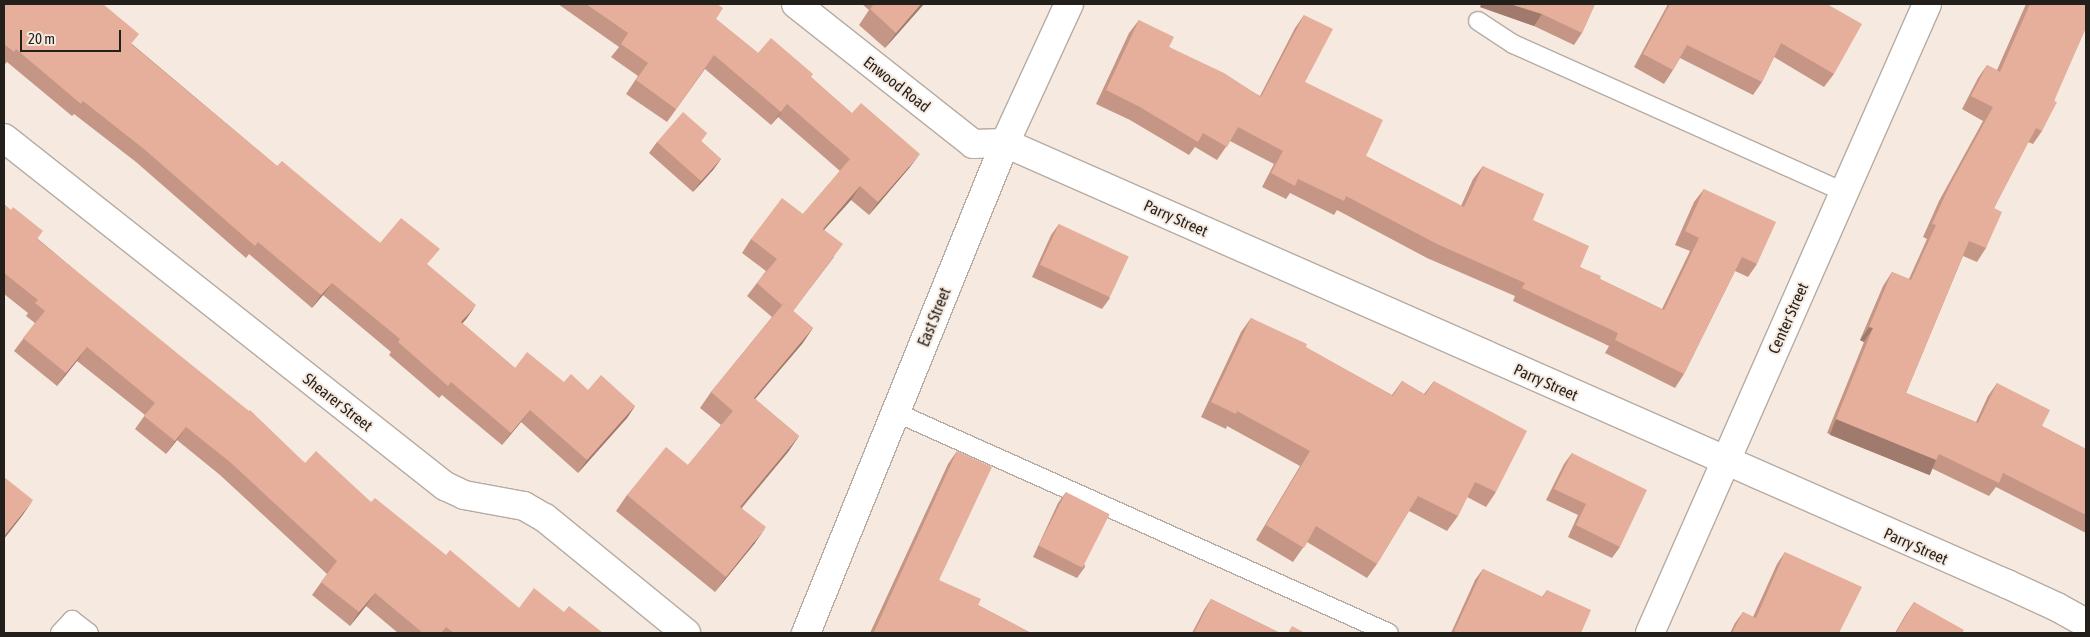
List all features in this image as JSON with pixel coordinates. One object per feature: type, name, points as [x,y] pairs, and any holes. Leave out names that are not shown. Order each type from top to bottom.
[{"type":"street","name":"Enwood Road","points":[[796,4],[973,144],[1005,142]]},
{"type":"street","name":"East Street","points":[[806,633],[1005,142],[1069,4]]},
{"type":"street","name":"Center Street","points":[[1650,633],[1927,4]]},
{"type":"street","name":"Shearer Street","points":[[4,138],[445,486],[464,494],[524,506],[545,518],[686,633]]},
{"type":"street","name":"Parry Street","points":[[1005,142],[2016,588],[2086,623]]},
{"type":"lane","points":[[1478,21],[1513,44],[1844,192]]},
{"type":"lane","points":[[895,412],[1389,633]]},
{"type":"lane","points":[[60,633],[72,620],[89,633]]},
{"type":"building","points":[[4,4],[103,4],[139,34],[131,44],[277,166],[282,161],[380,243],[401,218],[440,249],[427,264],[476,305],[461,322],[515,368],[527,352],[564,382],[571,374],[588,390],[601,375],[635,406],[587,460],[530,410],[511,433],[451,382],[448,386],[398,342],[400,339],[332,283],[321,295],[258,242],[255,246],[144,149],[83,101],[81,104],[16,49],[14,52],[4,44]]},
{"type":"building","points":[[586,4],[717,4],[723,8],[716,19],[758,53],[771,38],[813,74],[811,77],[852,113],[861,103],[920,154],[878,202],[860,186],[823,229],[843,244],[793,311],[784,303],[782,305],[757,283],[777,259],[751,239],[782,198],[803,214],[850,159],[787,104],[781,112],[714,55],[676,109],[636,80],[648,63],[621,44],[628,33]]},
{"type":"building","points":[[874,4],[921,4],[896,33],[870,9]]},
{"type":"building","points":[[1510,4],[1595,4],[1582,33],[1542,14]]},
{"type":"building","points":[[1670,4],[1827,4],[1862,24],[1834,74],[1781,43],[1762,82],[1687,45],[1673,70],[1643,54]]},
{"type":"building","points":[[2030,4],[2086,4],[2086,28],[2054,101],[2057,102],[2042,131],[2036,128],[1994,208],[2002,212],[1986,248],[1969,241],[1906,393],[1978,423],[1997,383],[2050,410],[2042,426],[2086,449],[2086,515],[2003,473],[1999,483],[1939,454],[1936,460],[1836,419],[1873,328],[1869,327],[1892,272],[1911,280],[1936,225],[1932,224],[1949,187],[1993,107],[1971,96],[1987,65],[2000,72]]},
{"type":"building","points":[[1304,15],[1333,29],[1305,82],[1383,120],[1366,156],[1464,207],[1483,166],[1544,194],[1533,220],[1589,246],[1580,267],[1601,276],[1600,279],[1664,310],[1699,238],[1685,231],[1704,189],[1776,222],[1757,264],[1742,257],[1684,374],[1615,340],[1618,333],[1522,288],[1525,283],[1437,244],[1346,196],[1344,201],[1298,179],[1295,186],[1271,173],[1283,151],[1238,127],[1227,147],[1203,133],[1198,142],[1140,107],[1106,90],[1139,20],[1174,37],[1169,47],[1224,73],[1261,97]]},
{"type":"building","points":[[683,112],[707,133],[701,141],[721,159],[701,181],[657,142]]},
{"type":"building","points":[[4,204],[11,210],[13,207],[43,231],[37,239],[250,410],[305,463],[316,451],[371,502],[375,498],[446,555],[450,550],[519,608],[534,588],[564,612],[569,606],[603,633],[454,633],[446,627],[441,633],[423,633],[375,593],[359,612],[321,582],[337,561],[230,462],[186,427],[175,441],[144,416],[155,403],[87,347],[66,373],[23,338],[45,311],[35,303],[38,300],[4,273]]},
{"type":"building","points":[[1059,224],[1129,257],[1110,297],[1040,265]]},
{"type":"building","points":[[784,303],[813,328],[754,398],[799,436],[740,507],[766,527],[726,577],[627,495],[666,447],[688,465],[733,411],[711,392]]},
{"type":"building","points":[[1251,318],[1307,344],[1306,347],[1393,396],[1402,381],[1425,395],[1434,381],[1527,431],[1496,492],[1475,482],[1458,516],[1418,496],[1377,564],[1316,526],[1304,548],[1266,525],[1310,451],[1237,411],[1236,414],[1211,402]]},
{"type":"building","points":[[957,451],[992,467],[939,580],[981,599],[978,605],[1031,633],[874,632]]},
{"type":"building","points":[[1572,453],[1647,490],[1620,547],[1576,525],[1586,504],[1554,489]]},
{"type":"building","points":[[4,477],[33,500],[4,536]]},
{"type":"building","points":[[1066,492],[1110,514],[1082,568],[1039,545]]},
{"type":"building","points":[[1785,552],[1862,587],[1839,633],[1732,633],[1743,612],[1756,618]]},
{"type":"building","points":[[1483,569],[1543,597],[1547,590],[1591,610],[1581,633],[1458,633],[1454,631]]},
{"type":"building","points":[[1211,599],[1280,633],[1194,633]]},
{"type":"building","points":[[1914,602],[1964,630],[1962,633],[1896,633]]},
{"type":"building","points":[[1292,626],[1305,633],[1288,633]]}]
